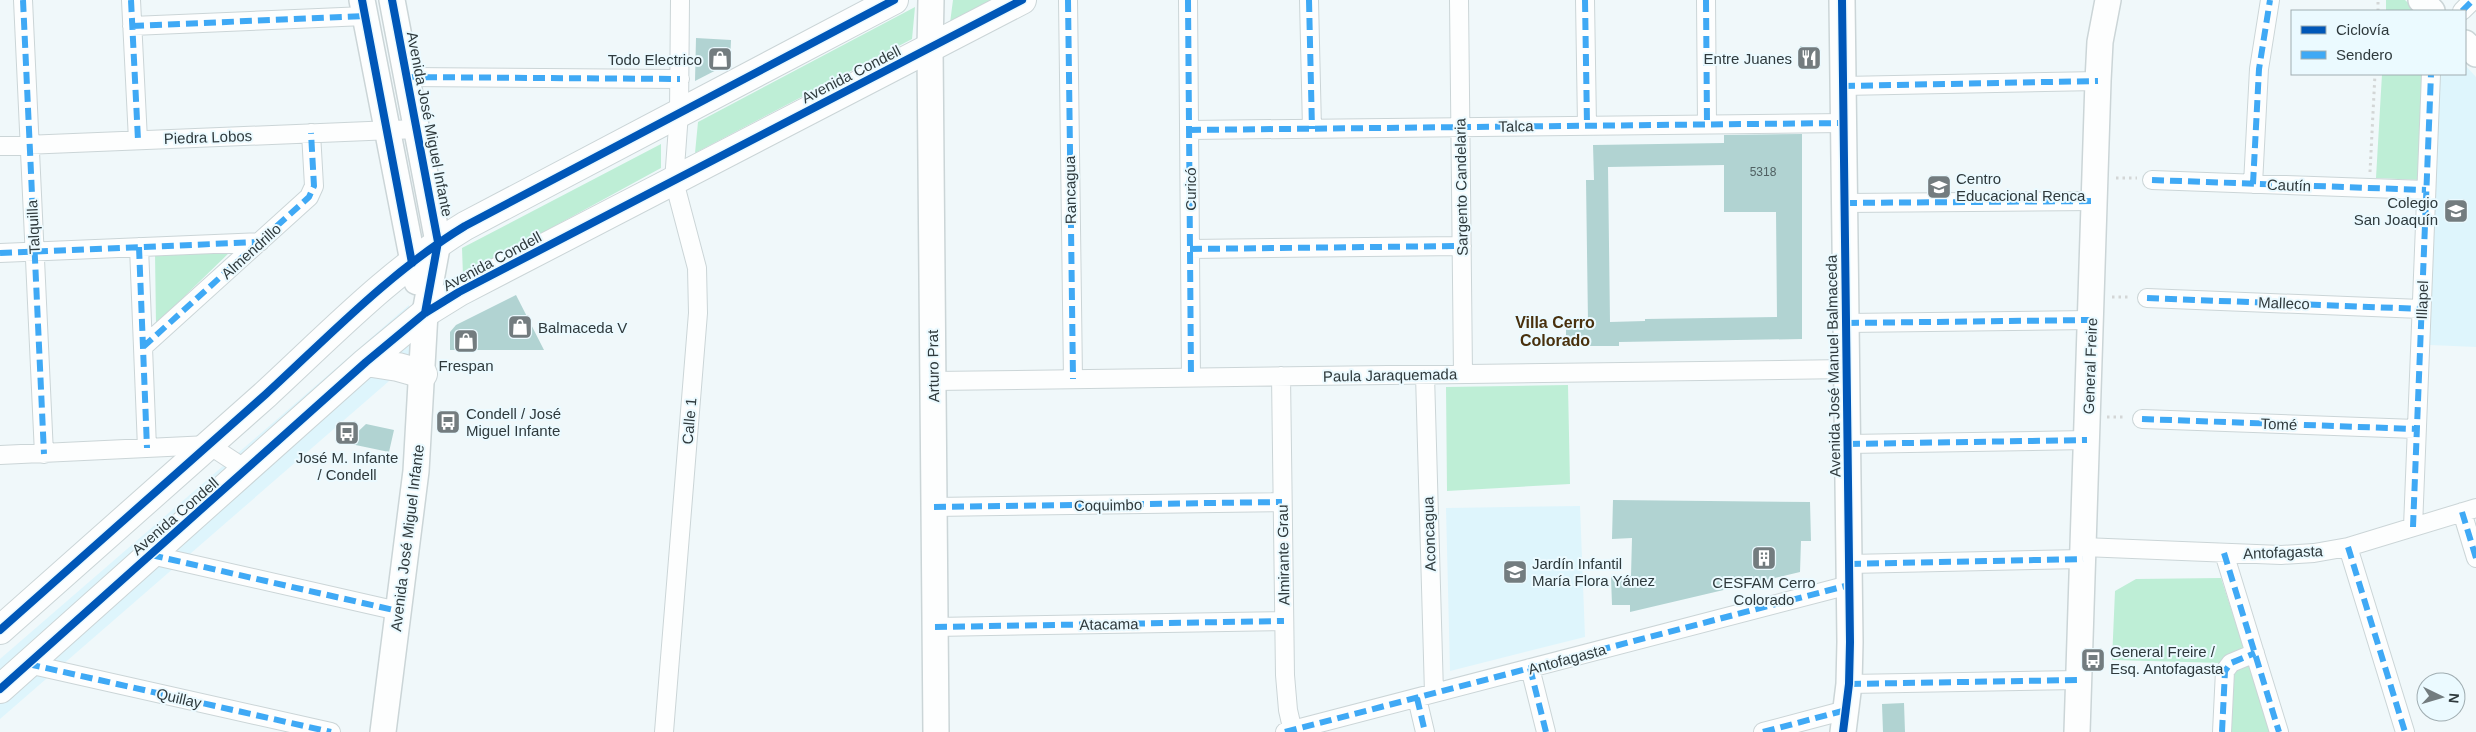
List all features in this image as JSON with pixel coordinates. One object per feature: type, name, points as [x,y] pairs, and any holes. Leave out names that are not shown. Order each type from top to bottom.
[{"type":"main road","name":"Avenida Condell","points":[[0,630],[412,263],[438,242],[894,0]]},
{"type":"main road","name":"Avenida Condell","points":[[0,689],[366,362],[425,313],[466,288],[1022,0]]},
{"type":"main road","points":[[366,362],[398,367],[423,374]]},
{"type":"street","name":"Talquilla","points":[[23,0],[44,454]]},
{"type":"street","points":[[131,0],[138,140]]},
{"type":"street","name":"Avenida José Miguel Infante","points":[[383,732],[416,471],[425,313],[438,242],[392,0]]},
{"type":"street","name":"Calle 1","points":[[664,732],[698,313],[697,268],[674,181],[679,113],[680,0]]},
{"type":"street","name":"Arturo Prat","points":[[931,0],[936,732]]},
{"type":"street","name":"Rancagua","points":[[1068,0],[1073,379]]},
{"type":"street","name":"Curicó","points":[[1188,0],[1191,378]]},
{"type":"street","points":[[1309,0],[1312,129]]},
{"type":"street","name":"Sargento Candelaria","points":[[1459,0],[1464,374]]},
{"type":"street","points":[[1586,0],[1587,125]]},
{"type":"street","points":[[1706,0],[1707,124]]},
{"type":"street","name":"Avenida José Manuel Balmaceda","points":[[1842,0],[1849,575],[1849,684],[1844,721]]},
{"type":"street","name":"General Freire","points":[[2077,732],[2098,82],[2100,42],[2108,0]]},
{"type":"street","points":[[2253,184],[2259,69],[2270,0]]},
{"type":"street","points":[[2420,0],[2431,10]]},
{"type":"street","points":[[2463,10],[2473,0]]},
{"type":"street","points":[[132,26],[363,8]]},
{"type":"street","name":"Avenida José Miguel Infante","points":[[363,8],[412,263],[425,313]]},
{"type":"street","points":[[2466,44],[2476,54]]},
{"type":"street","name":"Illapel","points":[[2412,527],[2431,75]]},
{"type":"street","points":[[407,77],[680,78]]},
{"type":"street","points":[[1843,86],[2098,82]]},
{"type":"street","name":"Talca","points":[[1189,130],[1844,123]]},
{"type":"street","name":"Piedra Lobos","points":[[0,146],[417,129]]},
{"type":"street","name":"Almendrillo","points":[[143,347],[305,201],[312,192],[311,133]]},
{"type":"street","name":"Cautín","points":[[2152,180],[2426,190]]},
{"type":"street","points":[[1845,203],[2095,189]]},
{"type":"street","points":[[0,253],[260,242]]},
{"type":"street","points":[[1190,249],[1462,246]]},
{"type":"street","points":[[139,247],[147,448]]},
{"type":"street","name":"Malleco","points":[[2147,298],[2421,309]]},
{"type":"street","points":[[1847,323],[2091,308]]},
{"type":"street","name":"Paula Jaraquemada","points":[[933,381],[1847,369]]},
{"type":"street","name":"Aconcagua","points":[[1425,375],[1434,693]]},
{"type":"street","name":"Almirante Grau","points":[[1281,376],[1284,621],[1286,692],[1290,731]]},
{"type":"street","name":"Tomé","points":[[2142,419],[2416,429]]},
{"type":"street","points":[[1848,444],[2088,428]]},
{"type":"street","points":[[0,456],[209,445],[247,470]]},
{"type":"street","name":"Coquimbo","points":[[934,507],[1282,502]]},
{"type":"street","points":[[2469,510],[2476,558]]},
{"type":"street","name":"Antofagasta","points":[[1290,731],[1530,668],[1849,575],[2083,553],[2314,554],[2348,547],[2469,510]]},
{"type":"street","points":[[2348,547],[2405,732]]},
{"type":"street","points":[[2224,553],[2279,732]]},
{"type":"street","points":[[151,555],[398,611]]},
{"type":"street","name":"Atacama","points":[[935,627],[1284,621]]},
{"type":"street","points":[[2222,732],[2226,671],[2231,663],[2255,653]]},
{"type":"street","name":"Quillay","points":[[28,664],[330,732]]},
{"type":"street","points":[[1530,668],[1546,732]]},
{"type":"street","points":[[1849,684],[2079,680]]},
{"type":"street","points":[[1416,698],[1425,732]]},
{"type":"street","points":[[1763,732],[1844,721]]},
{"type":"path","points":[[2369,188],[2375,75]]},
{"type":"path","points":[[2095,189],[2152,180]]},
{"type":"path","points":[[2091,308],[2147,298]]},
{"type":"path","points":[[2088,428],[2142,419]]},
{"type":"shaded area","name":"Colegio San Joaquín","points":[[2466,66],[2476,77],[2476,347],[2430,345],[2440,75],[2466,75]]},
{"type":"shaded area","points":[[409,305],[411,362],[0,719],[0,659]]},
{"type":"shaded area","name":"Jardín Infantil María Flora Yánez","points":[[1580,506],[1585,637],[1450,671],[1446,508]]},
{"type":"green space","points":[[953,0],[994,0],[950,23]]},
{"type":"green space","points":[[2386,0],[2405,0],[2416,10],[2386,10]]},
{"type":"green space","points":[[915,7],[912,39],[695,153],[698,122]]},
{"type":"green space","points":[[2382,75],[2424,75],[2421,180],[2376,178]]},
{"type":"green space","points":[[661,144],[661,168],[463,276],[462,248]]},
{"type":"green space","points":[[232,250],[156,324],[155,253]]},
{"type":"green space","points":[[1568,385],[1570,484],[1447,491],[1446,387]]},
{"type":"green space","points":[[2221,578],[2271,732],[2218,732],[2222,663],[2112,660],[2115,591],[2136,579]]},
{"type":"building","points":[[696,38],[731,40],[730,63],[695,81]]},
{"type":"building","name":"Entre Juanes","points":[[1800,46],[1816,46],[1817,69],[1801,69]]},
{"type":"building","points":[[1802,134],[1802,339],[1619,342],[1619,346],[1566,346],[1566,323],[1588,323],[1586,180],[1594,180],[1593,145],[1724,143],[1724,135]],"holes":[[[1724,165],[1724,212],[1776,212],[1777,317],[1645,319],[1645,321],[1610,322],[1608,167]]]},
{"type":"building","points":[[516,295],[544,350],[450,350],[450,332],[456,325]]},
{"type":"building","points":[[366,424],[394,430],[389,452],[346,443]]},
{"type":"building","name":"CESFAM Cerro Colorado","points":[[1613,500],[1810,502],[1811,541],[1801,541],[1800,572],[1630,612],[1630,605],[1612,605],[1611,577],[1631,576],[1632,538],[1612,539]]},
{"type":"building","points":[[1904,703],[1905,732],[1883,732],[1882,704]]},
{"type":"marked path","points":[[23,0],[44,454]]},
{"type":"marked path","points":[[131,0],[138,140]]},
{"type":"marked path","points":[[1068,0],[1073,379]]},
{"type":"marked path","points":[[1188,0],[1191,378]]},
{"type":"marked path","points":[[1309,0],[1312,129]]},
{"type":"marked path","points":[[1585,0],[1587,125]]},
{"type":"marked path","points":[[1706,0],[1707,124]]},
{"type":"marked path","points":[[2253,184],[2259,69],[2270,0]]},
{"type":"marked path","points":[[2463,10],[2473,0]]},
{"type":"marked path","points":[[132,26],[365,16]]},
{"type":"marked path","points":[[2413,527],[2431,75]]},
{"type":"marked path","points":[[407,77],[680,79]]},
{"type":"marked path","points":[[1843,86],[2098,81]]},
{"type":"marked path","points":[[1189,130],[1843,123]]},
{"type":"marked path","points":[[143,347],[309,197],[314,186],[311,133]]},
{"type":"marked path","points":[[2152,180],[2426,190]]},
{"type":"marked path","points":[[1845,203],[2095,201]]},
{"type":"marked path","points":[[0,253],[260,242]]},
{"type":"marked path","points":[[1190,249],[1462,246]]},
{"type":"marked path","points":[[139,247],[147,448]]},
{"type":"marked path","points":[[2147,298],[2421,309]]},
{"type":"marked path","points":[[1847,323],[2091,320]]},
{"type":"marked path","points":[[2142,419],[2416,429]]},
{"type":"marked path","points":[[1848,444],[2087,440]]},
{"type":"marked path","points":[[934,507],[1282,502]]},
{"type":"marked path","points":[[2462,512],[2476,558]]},
{"type":"marked path","points":[[2348,547],[2405,732]]},
{"type":"marked path","points":[[2224,553],[2279,732]]},
{"type":"marked path","points":[[151,555],[398,611]]},
{"type":"marked path","points":[[1849,564],[2083,559]]},
{"type":"marked path","points":[[1285,732],[1849,585]]},
{"type":"marked path","points":[[935,627],[1284,621]]},
{"type":"marked path","points":[[2222,732],[2225,671],[2231,663],[2255,653]]},
{"type":"marked path","points":[[28,664],[331,732]]},
{"type":"marked path","points":[[1530,668],[1546,732]]},
{"type":"marked path","points":[[1849,684],[2079,680]]},
{"type":"marked path","points":[[1417,698],[1425,732]]},
{"type":"marked path","points":[[1763,732],[1846,710]]},
{"type":"cycle path","points":[[362,0],[412,263]]},
{"type":"cycle path","points":[[392,0],[438,242],[425,313]]},
{"type":"cycle path","points":[[0,630],[266,394],[361,305],[438,244],[465,226],[894,0]]},
{"type":"cycle path","points":[[0,689],[366,362],[425,313],[459,292],[1022,0]]},
{"type":"cycle path","points":[[1842,0],[1850,642],[1849,684],[1843,732]]},
{"type":"place","name":"Entre Juanes","points":[[1809,58]]},
{"type":"place","name":"Todo Electrico","points":[[720,59]]},
{"type":"place","name":"Centro Educacional Renca","points":[[1939,187]]},
{"type":"place","name":"Colegio San Joaquín","points":[[2456,211]]},
{"type":"place","name":"Balmaceda V","points":[[520,327]]},
{"type":"place","name":"Frespan","points":[[466,341]]},
{"type":"place","name":"Condell / José Miguel Infante","points":[[448,422]]},
{"type":"place","name":"José M. Infante / Condell","points":[[347,433]]},
{"type":"place","name":"CESFAM Cerro Colorado","points":[[1764,558]]},
{"type":"place","name":"Jardín Infantil María Flora Yánez","points":[[1515,572]]},
{"type":"place","name":"General Freire / Esq. Antofagasta","points":[[2093,660]]},
{"type":"district","name":"Villa Cerro Colorado","points":[[1555,331]]}]
